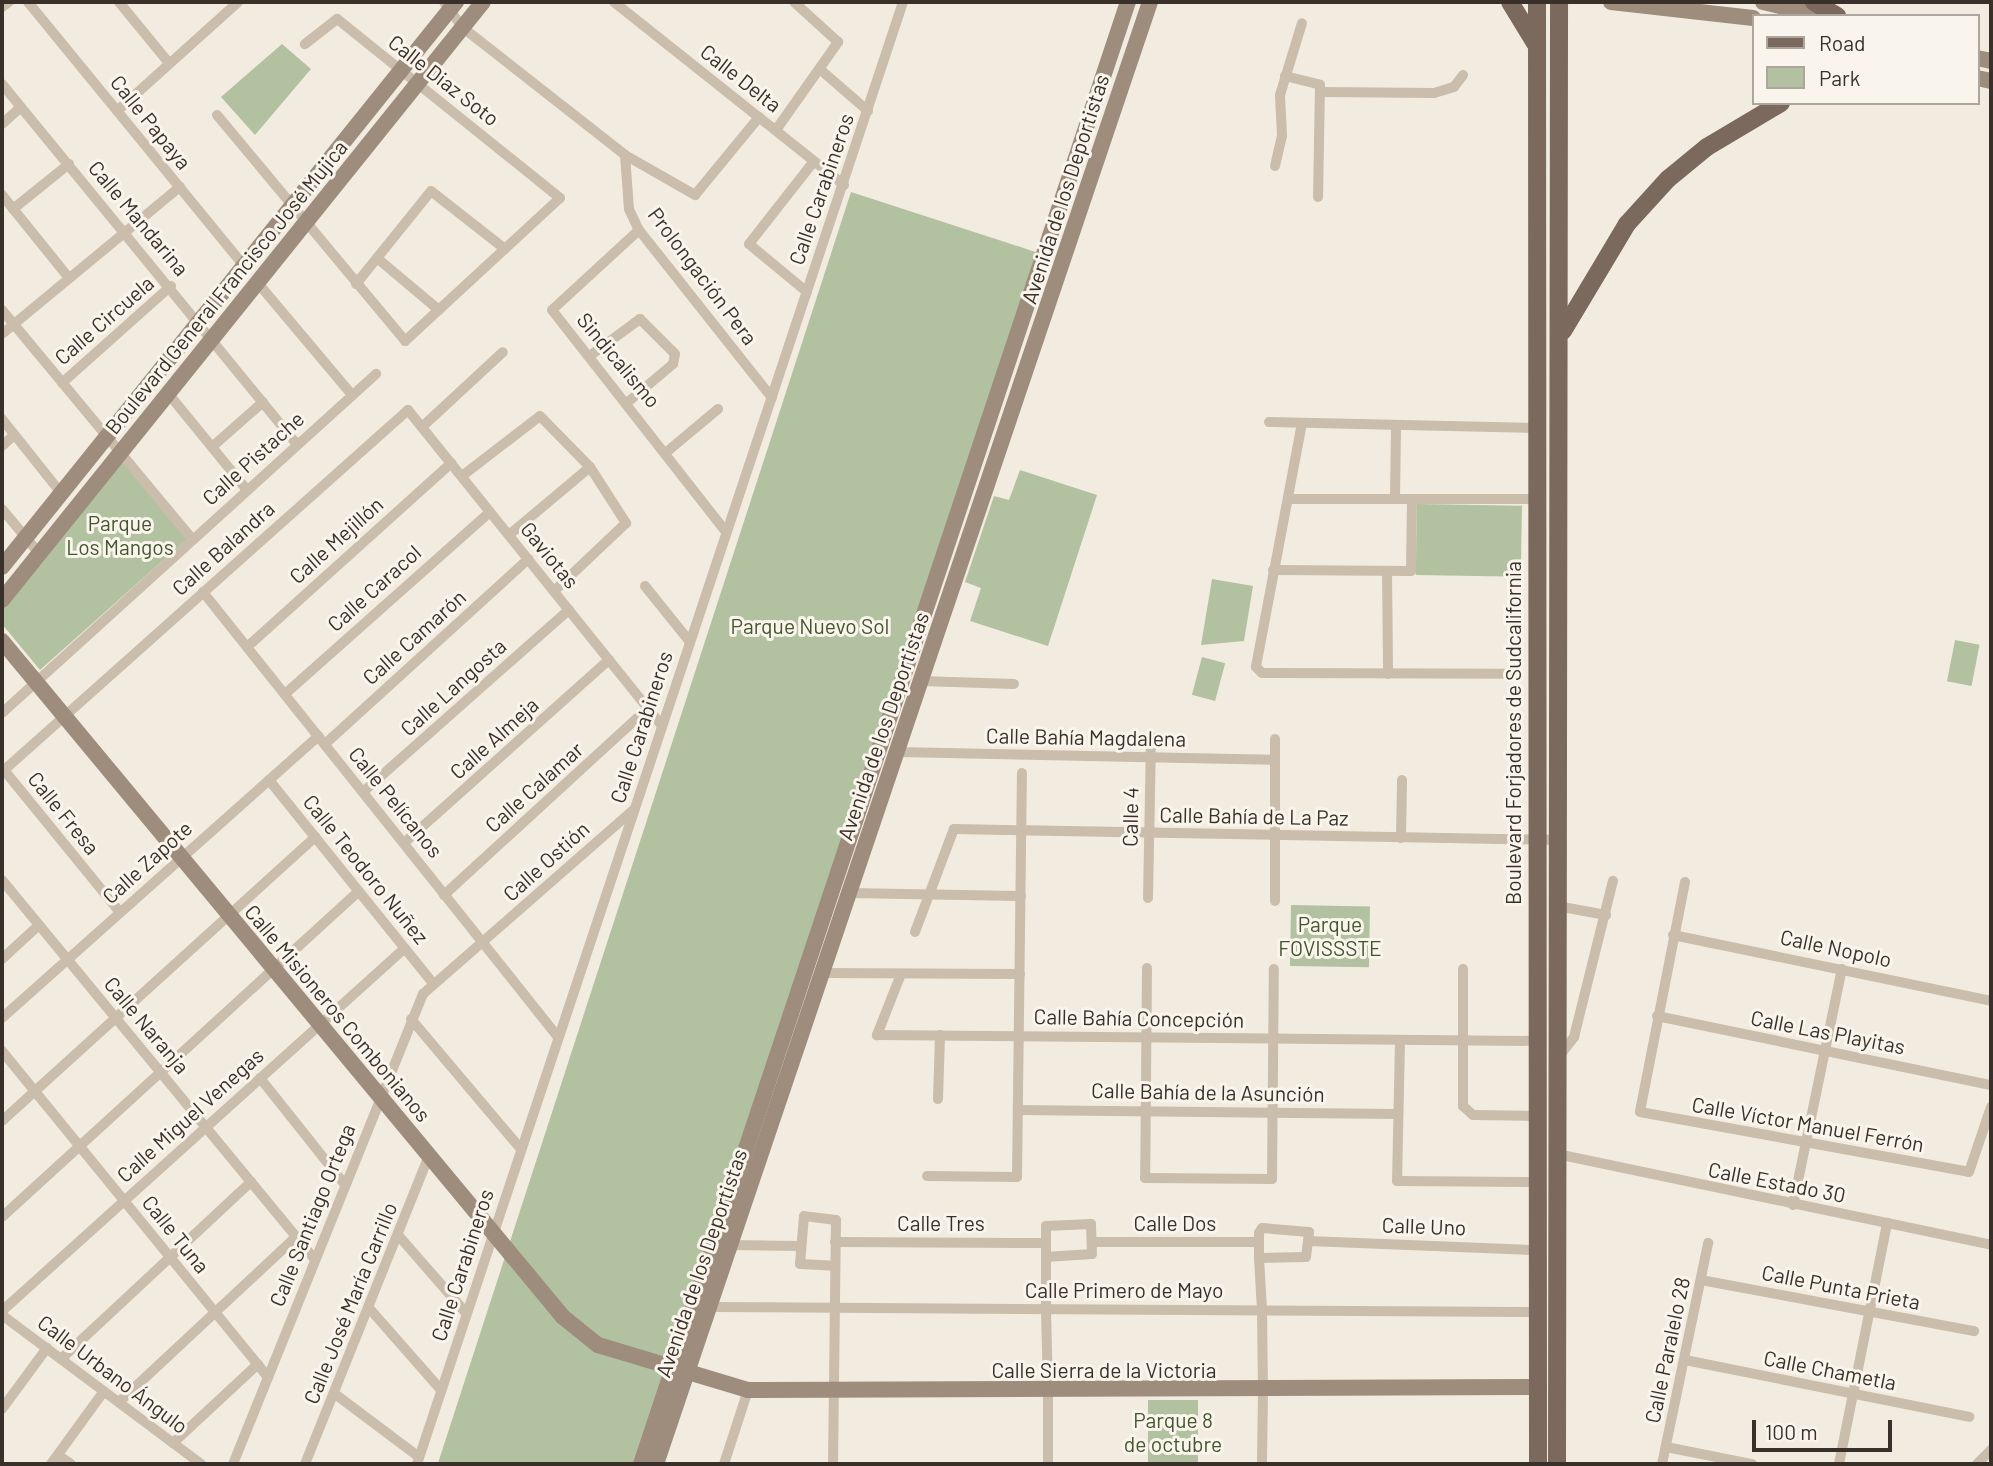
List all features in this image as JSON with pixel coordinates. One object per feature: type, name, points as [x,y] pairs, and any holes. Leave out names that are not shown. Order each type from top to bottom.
[{"type":"main road","points":[[1510,2],[1538,53]]},
{"type":"main road","name":"Boulevard Forjadores de Sudcalifornia","points":[[1537,2],[1540,192],[1536,840],[1538,1464]]},
{"type":"main road","points":[[1557,1464],[1557,906],[1562,334],[1559,2]]},
{"type":"main road","points":[[1814,2],[1834,14]]},
{"type":"main road","points":[[1562,334],[1627,225],[1661,187],[1707,147],[1778,105]]},
{"type":"main road","points":[[1540,192],[1562,192]]},
{"type":"main road","points":[[1538,450],[1560,450]]},
{"type":"street","points":[[2,7],[9,2]]},
{"type":"street","name":"Calle Papaya","points":[[28,2],[244,266]]},
{"type":"street","points":[[117,111],[238,2]]},
{"type":"street","name":"Boulevard General Francisco José Mujica","points":[[2,600],[119,451],[483,2]]},
{"type":"street","name":"Calle Delta","points":[[614,2],[844,184]]},
{"type":"street","points":[[776,130],[822,71],[838,37],[794,2]]},
{"type":"street","name":"Avenida de los Deportistas","points":[[641,1464],[709,1307],[805,999],[822,973],[921,681],[935,615],[985,432],[1128,2]]},
{"type":"street","name":"Avenida de los Deportistas","points":[[656,1464],[679,1373],[805,999],[935,615],[1004,437],[1150,2]]},
{"type":"street","points":[[1611,2],[1752,18]]},
{"type":"street","points":[[1763,2],[1813,14]]},
{"type":"street","name":"Calle Carabineros","points":[[418,1461],[661,725],[844,184],[901,3]]},
{"type":"street","points":[[126,4],[169,63]]},
{"type":"street","points":[[450,5],[462,27],[625,155],[690,196],[759,117]]},
{"type":"street","name":"Boulevard General Francisco José Mujica","points":[[2,567],[201,321],[450,5]]},
{"type":"street","name":"Calle Diaz Soto","points":[[305,44],[337,19],[560,198],[505,249]]},
{"type":"street","points":[[1275,166],[1285,76],[1302,23]]},
{"type":"street","points":[[1115,41],[1135,48]]},
{"type":"street","points":[[822,71],[868,111]]},
{"type":"street","points":[[1320,92],[1434,93],[1454,87],[1463,75]]},
{"type":"street","points":[[1285,76],[1320,85],[1318,197]]},
{"type":"street","name":"Calle Mandarina","points":[[2,83],[201,321],[297,445]]},
{"type":"street","points":[[1100,88],[1119,93]]},
{"type":"street","points":[[2,124],[21,107]]},
{"type":"street","points":[[217,115],[356,284],[405,341],[505,249],[431,191],[356,284]]},
{"type":"street","points":[[1080,146],[1099,153]]},
{"type":"street","name":"Prolongación Pera","points":[[625,155],[629,209],[639,230],[772,398]]},
{"type":"street","points":[[807,292],[749,244],[814,161]]},
{"type":"street","points":[[13,209],[69,164]]},
{"type":"street","points":[[2,334],[180,187]]},
{"type":"street","points":[[1066,187],[1085,195]]},
{"type":"street","points":[[2,195],[69,278]]},
{"type":"street","name":"Sindicalismo","points":[[639,230],[552,307],[669,450],[726,532]]},
{"type":"street","points":[[1047,245],[1066,251]]},
{"type":"street","points":[[377,258],[439,310]]},
{"type":"street","points":[[257,282],[352,395]]},
{"type":"street","name":"Calle Circuela","points":[[62,383],[172,286]]},
{"type":"street","points":[[2,310],[192,538]]},
{"type":"street","points":[[591,355],[640,319],[675,354],[673,364],[629,401]]},
{"type":"street","points":[[422,427],[503,352]]},
{"type":"street","name":"Calle Pistache","points":[[2,713],[376,374]]},
{"type":"street","points":[[167,392],[247,491]]},
{"type":"street","points":[[212,447],[263,402]]},
{"type":"street","points":[[669,450],[718,409]]},
{"type":"street","name":"Gaviotas","points":[[408,410],[661,725]]},
{"type":"street","name":"Calle Balandra","points":[[3,771],[408,410]]},
{"type":"street","points":[[462,476],[540,416],[590,467],[625,523],[554,591]]},
{"type":"street","points":[[2,419],[61,493]]},
{"type":"street","points":[[1269,422],[1538,428]]},
{"type":"street","points":[[1302,423],[1256,667],[1262,673],[1508,674]]},
{"type":"street","points":[[1395,499],[1396,425]]},
{"type":"street","points":[[985,432],[1004,437]]},
{"type":"street","points":[[2,446],[14,435]]},
{"type":"street","name":"Calle Mejillón","points":[[247,647],[451,463]]},
{"type":"street","points":[[509,535],[590,467]]},
{"type":"street","points":[[1288,499],[1537,499]]},
{"type":"street","points":[[1273,570],[1411,571],[1412,499]]},
{"type":"street","points":[[2,509],[38,552]]},
{"type":"street","name":"Calle Caracol","points":[[285,694],[490,512]]},
{"type":"street","name":"Calle Camarón","points":[[321,740],[528,559]]},
{"type":"street","points":[[1387,571],[1388,674]]},
{"type":"street","points":[[645,586],[690,642]]},
{"type":"street","name":"Calle Pelícanos","points":[[203,592],[558,1037]]},
{"type":"street","name":"Calle Langosta","points":[[363,792],[569,610]]},
{"type":"street","name":"Calle Misioneros Combonianos","points":[[2,641],[319,1025],[579,1332],[679,1373]]},
{"type":"street","name":"Calle Almeja","points":[[404,844],[610,660]]},
{"type":"street","points":[[921,681],[1014,684]]},
{"type":"street","name":"Calle Calamar","points":[[444,895],[648,708]]},
{"type":"street","name":"Calle 4","points":[[1148,898],[1151,736]]},
{"type":"street","points":[[1275,739],[1275,901]]},
{"type":"street","name":"Calle Zapote","points":[[2,1018],[269,780],[321,740]]},
{"type":"street","name":"Calle Bahía Magdalena","points":[[897,752],[1275,760]]},
{"type":"street","name":"Calle Fresa","points":[[3,771],[120,912]]},
{"type":"street","points":[[927,1176],[1017,1177],[1022,773]]},
{"type":"street","name":"Calle Teodoro Nuñez","points":[[269,780],[433,983]]},
{"type":"street","points":[[1401,838],[1402,780]]},
{"type":"street","name":"Calle Ostión","points":[[433,983],[483,943],[635,808]]},
{"type":"street","name":"Calle Bahía de La Paz","points":[[928,894],[950,830],[1558,840]]},
{"type":"street","points":[[2,1121],[315,837]]},
{"type":"street","name":"Calle Naranja","points":[[2,880],[315,1260]]},
{"type":"street","points":[[1557,1059],[1574,1037],[1613,881]]},
{"type":"street","points":[[1657,1016],[1685,882]]},
{"type":"street","points":[[2,1217],[359,891]]},
{"type":"street","points":[[849,893],[1021,895]]},
{"type":"street","points":[[915,932],[928,894]]},
{"type":"street","points":[[1557,906],[1605,915]]},
{"type":"street","points":[[2,959],[39,925]]},
{"type":"street","name":"Calle Nopolo","points":[[1673,935],[1991,1001]]},
{"type":"street","name":"Calle Miguel Venegas","points":[[2,1313],[405,948]]},
{"type":"street","points":[[1147,968],[1145,1178],[1272,1180],[1274,969]]},
{"type":"street","points":[[1463,969],[1463,1106],[1473,1115],[1536,1116]]},
{"type":"street","points":[[1793,1205],[1842,969]]},
{"type":"street","points":[[822,973],[1020,974]]},
{"type":"street","name":"Calle Bahía Concepción","points":[[901,974],[877,1035],[1537,1041]]},
{"type":"street","name":"Calle Santiago Ortega","points":[[233,1464],[411,1019],[433,983]]},
{"type":"street","name":"Calle Las Playitas","points":[[1657,1016],[1991,1085]]},
{"type":"street","name":"Calle Víctor Manuel Ferrón","points":[[1657,1016],[1638,1109],[1806,1144],[1972,1172],[1991,1107]]},
{"type":"street","points":[[411,1019],[521,1149]]},
{"type":"street","points":[[938,1099],[940,1035]]},
{"type":"street","points":[[1400,1040],[1397,1181],[1538,1182]]},
{"type":"street","name":"Calle Tuna","points":[[2,1051],[268,1377]]},
{"type":"street","points":[[260,1078],[345,1185]]},
{"type":"street","name":"Calle Bahía de la Asunción","points":[[1018,1110],[1398,1114]]},
{"type":"street","name":"Calle Estado 30","points":[[1557,1154],[1991,1245]]},
{"type":"street","name":"Calle José María Carrillo","points":[[309,1463],[429,1155]]},
{"type":"street","points":[[61,1359],[251,1182]]},
{"type":"street","points":[[833,1464],[835,1390],[835,1266],[835,1242],[835,1217],[804,1216],[800,1264],[835,1266]]},
{"type":"street","points":[[1046,1257],[1090,1255],[1091,1224],[1049,1223],[1046,1243],[1046,1257],[1046,1309],[1048,1391],[1048,1464]]},
{"type":"street","points":[[1839,1464],[1887,1223]]},
{"type":"street","points":[[1259,1258],[1306,1257],[1309,1241],[1306,1228],[1262,1228],[1259,1242],[1259,1258],[1262,1310],[1262,1464]]},
{"type":"street","points":[[398,1235],[466,1313]]},
{"type":"street","points":[[119,1402],[296,1236]]},
{"type":"street","name":"Calle Uno","points":[[1309,1241],[1538,1250]]},
{"type":"street","name":"Calle Tres","points":[[835,1242],[1046,1243]]},
{"type":"street","name":"Calle Dos","points":[[1092,1242],[1259,1242]]},
{"type":"street","name":"Calle Paralelo 28","points":[[1662,1464],[1708,1243]]},
{"type":"street","points":[[730,1245],[800,1246]]},
{"type":"street","name":"Calle Punta Prieta","points":[[1701,1280],[1974,1331]]},
{"type":"street","name":"Calle Primero de Mayo","points":[[709,1307],[1538,1312]]},
{"type":"street","points":[[369,1308],[441,1390]]},
{"type":"street","name":"Calle Urbano Ángulo","points":[[2,1313],[201,1464]]},
{"type":"street","points":[[2,1409],[47,1348]]},
{"type":"street","name":"Calle Chametla","points":[[1685,1360],[1969,1417]]},
{"type":"street","points":[[173,1443],[258,1364]]},
{"type":"street","name":"Calle Sierra de la Victoria","points":[[679,1373],[748,1390],[1263,1391],[1539,1387]]},
{"type":"street","points":[[724,1464],[748,1390]]},
{"type":"street","points":[[71,1464],[55,1460],[104,1391]]},
{"type":"street","points":[[335,1394],[418,1461]]},
{"type":"street","points":[[1666,1447],[1752,1464]]},
{"type":"street","points":[[1977,1464],[1991,1450]]},
{"type":"green space","points":[[282,44],[311,69],[255,135],[221,97]]},
{"type":"green space","name":"Parque Nuevo Sol","points":[[851,192],[1038,253],[645,1464],[438,1464]]},
{"type":"green space","name":"Parque Los Mangos","points":[[121,458],[187,539],[40,670],[2,624],[2,610]]},
{"type":"green space","points":[[1020,470],[1097,495],[1048,646],[970,621],[981,588],[965,582],[994,496],[1009,500]]},
{"type":"green space","points":[[1417,504],[1522,506],[1521,577],[1416,575]]},
{"type":"green space","points":[[1212,579],[1253,586],[1244,641],[1201,645]]},
{"type":"green space","points":[[1955,640],[1980,645],[1972,686],[1947,681]]},
{"type":"green space","points":[[1202,657],[1225,663],[1215,701],[1192,695]]},
{"type":"green space","name":"Parque FOVISSSTE","points":[[1291,905],[1370,906],[1369,967],[1290,966]]},
{"type":"green space","name":"Parque 8 de octubre","points":[[1148,1400],[1198,1400],[1198,1464],[1148,1464]]}]
